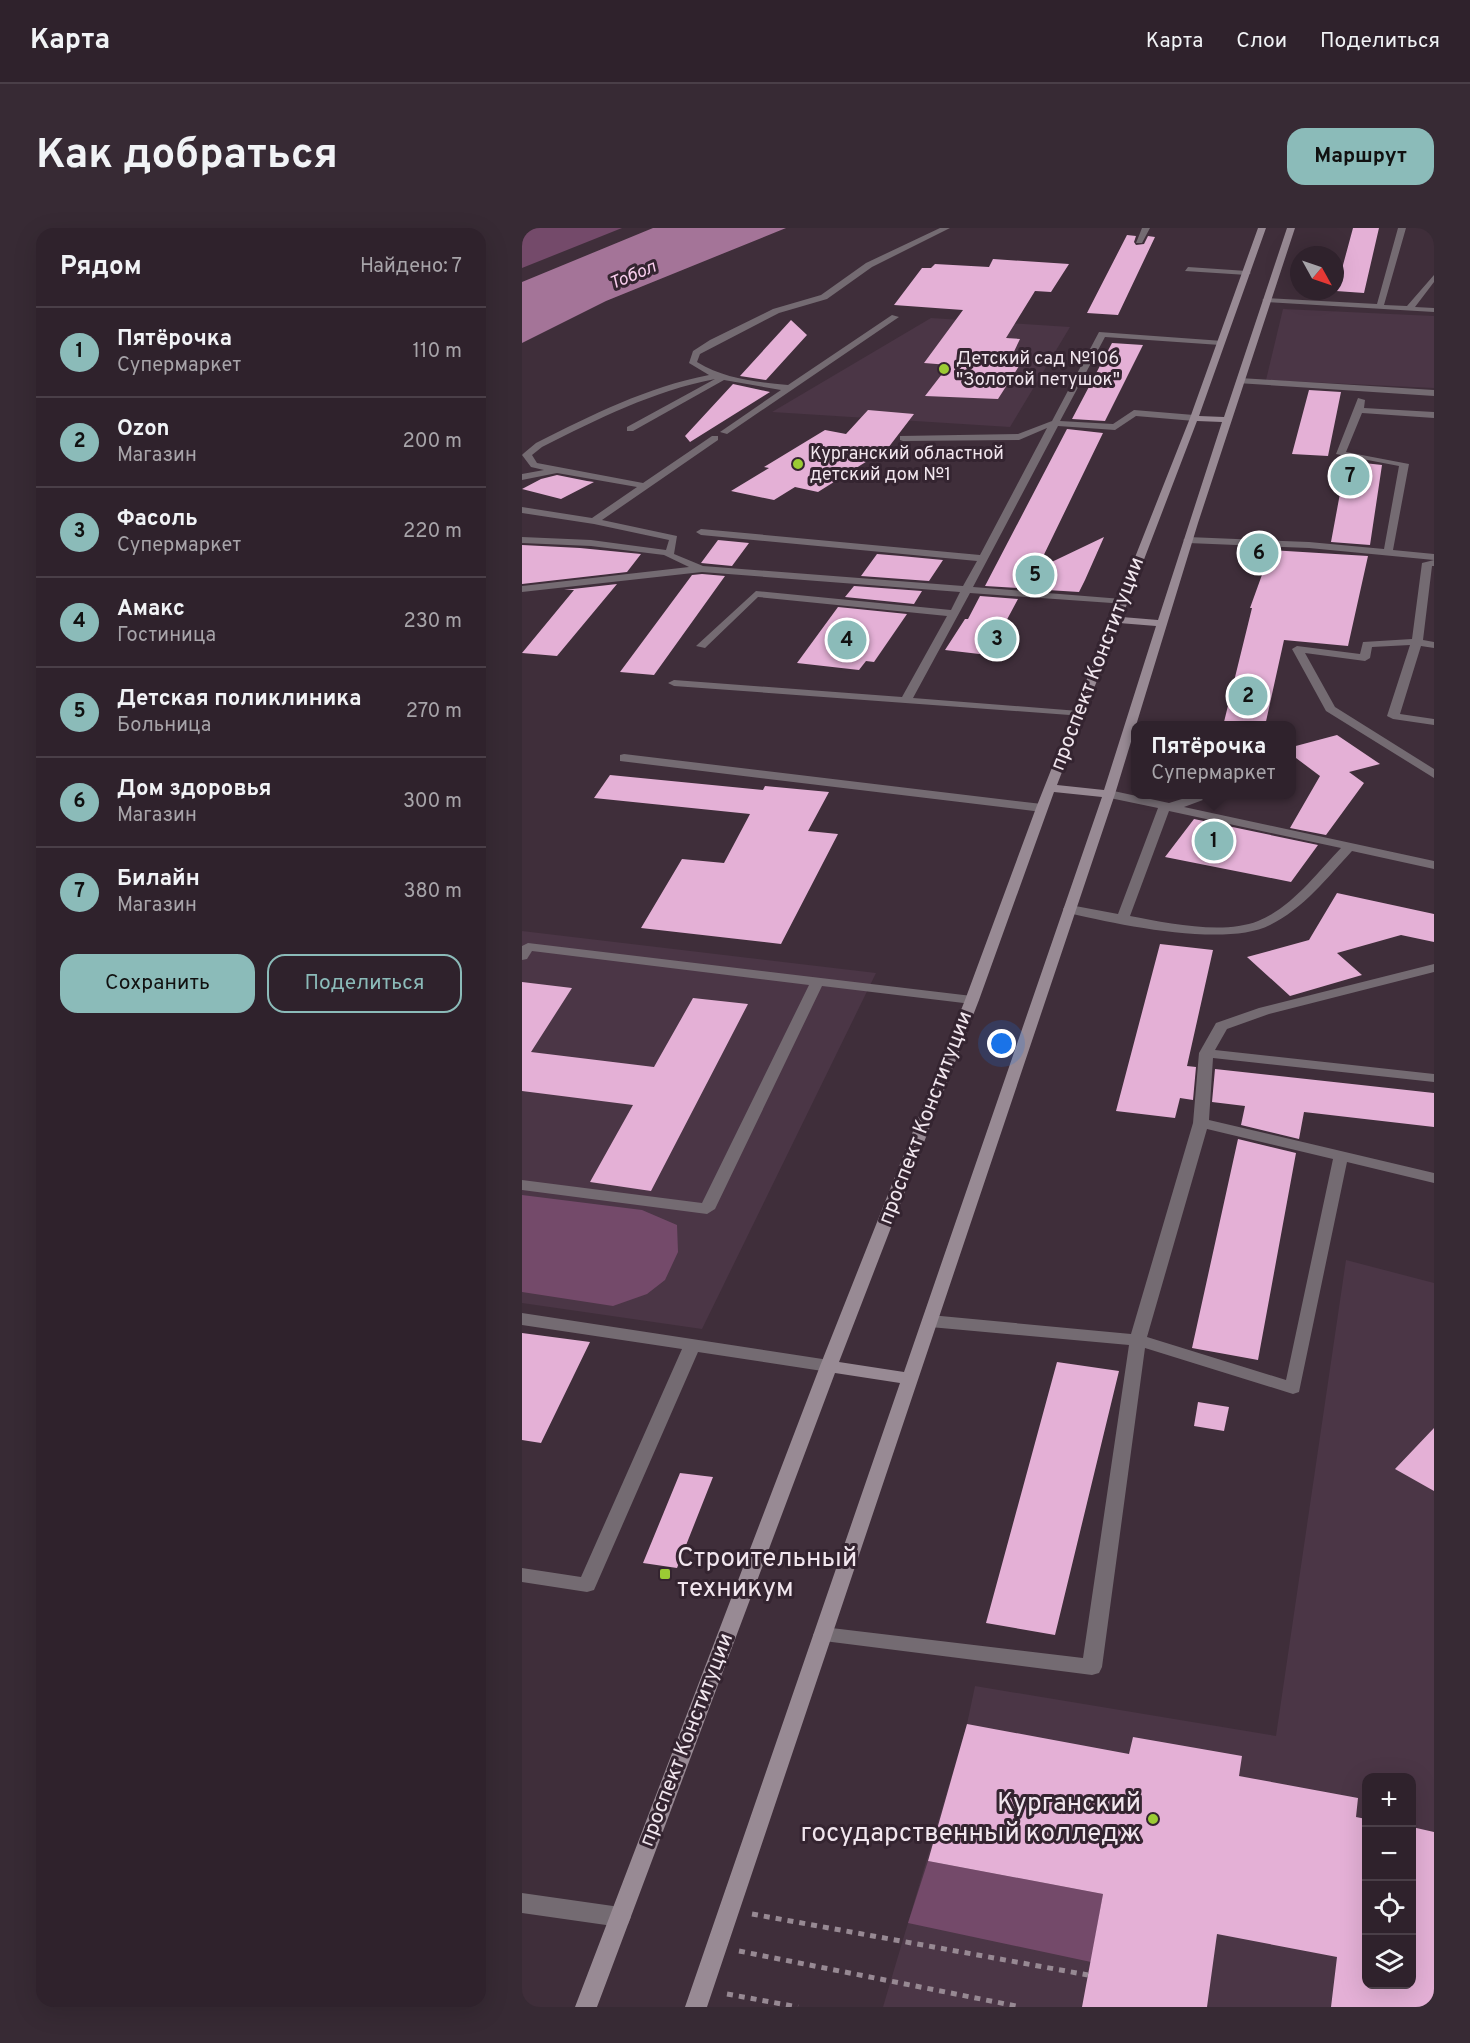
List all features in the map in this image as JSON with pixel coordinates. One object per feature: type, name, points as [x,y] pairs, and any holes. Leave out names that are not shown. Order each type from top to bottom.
[{"type":"main road","name":"проспект Конституции","points":[[586,2007],[829,1366],[972,1000],[1042,808],[1194,418],[1262,228]]},
{"type":"main road","name":"проспект Конституции","points":[[1131,721],[1240,381],[1261,299],[1291,228]]},
{"type":"main road","points":[[1238,298],[1247,298]]},
{"type":"main road","points":[[1194,418],[1227,420]]},
{"type":"main road","points":[[1115,620],[1161,623]]},
{"type":"main road","name":"проспект Конституции","points":[[699,1998],[1109,794],[1131,722]]},
{"type":"main road","points":[[1050,788],[1109,794]]},
{"type":"main road","points":[[829,1366],[911,1378]]},
{"type":"lane","points":[[720,377],[693,363],[696,353],[776,311],[824,297],[869,265],[946,228]]},
{"type":"lane","points":[[1139,241],[1146,228]]},
{"type":"lane","points":[[1380,306],[1402,228]]},
{"type":"lane","points":[[1188,269],[1247,273]]},
{"type":"lane","points":[[1410,308],[1434,277]]},
{"type":"lane","points":[[1261,299],[1434,310]]},
{"type":"lane","points":[[724,432],[895,317]]},
{"type":"lane","points":[[906,701],[1102,334],[1220,343]]},
{"type":"lane","points":[[630,429],[720,377]]},
{"type":"lane","points":[[645,486],[534,465],[526,455],[538,445],[639,397],[687,380],[720,377],[790,388]]},
{"type":"lane","points":[[1240,381],[1434,393]]},
{"type":"lane","points":[[1363,388],[1359,410],[1341,454],[1404,464],[1388,553]]},
{"type":"lane","points":[[1359,410],[1434,415]]},
{"type":"lane","points":[[903,438],[1019,437],[1053,423],[1115,427],[1134,413],[1194,418]]},
{"type":"lane","points":[[594,521],[715,438]]},
{"type":"lane","points":[[522,477],[557,470]]},
{"type":"lane","points":[[522,510],[594,521],[674,538],[669,553]]},
{"type":"lane","points":[[701,532],[981,558]]},
{"type":"lane","points":[[522,540],[591,543],[669,553],[702,569]]},
{"type":"lane","points":[[1188,540],[1309,545],[1434,557]]},
{"type":"lane","points":[[1434,563],[1427,563],[1417,642],[1393,716],[1434,722]]},
{"type":"lane","points":[[522,589],[702,569],[1122,602]]},
{"type":"lane","points":[[701,646],[756,594],[954,613]]},
{"type":"lane","points":[[1434,645],[1417,642],[1367,644],[1365,658],[1297,649],[1329,709],[1434,774]]},
{"type":"lane","points":[[674,683],[1079,714]]},
{"type":"lane","points":[[624,758],[1042,808]]},
{"type":"lane","points":[[1109,794],[1131,799]]},
{"type":"lane","points":[[1131,799],[1434,865]]},
{"type":"lane","points":[[1167,807],[1198,799]]},
{"type":"lane","points":[[1124,918],[1167,807]]},
{"type":"lane","points":[[1070,909],[1185,928],[1228,931],[1262,924],[1295,903],[1350,846]]},
{"type":"lane","points":[[522,956],[528,947],[972,1000]]},
{"type":"lane","points":[[823,1635],[1092,1667],[1138,1340],[1201,1123],[1206,1053],[1221,1026],[1264,1011],[1434,968]]},
{"type":"lane","points":[[522,1185],[707,1209],[817,983]]},
{"type":"lane","points":[[1206,1053],[1434,1078]]},
{"type":"lane","points":[[1201,1123],[1434,1179]]},
{"type":"lane","points":[[930,1321],[1138,1340],[1293,1388],[1341,1156]]},
{"type":"lane","points":[[522,1319],[829,1366]]},
{"type":"lane","points":[[522,1575],[587,1584],[692,1345]]},
{"type":"lane","points":[[522,1904],[620,1917]]},
{"type":"path","points":[[729,1910],[1088,1975]]},
{"type":"path","points":[[717,1947],[1021,2007]]},
{"type":"path","points":[[699,1998],[798,2007]]},
{"type":"shaded area","points":[[522,228],[622,228],[522,268]]},
{"type":"shaded area","points":[[1283,309],[1434,316],[1434,388],[1266,380]]},
{"type":"shaded area","name":"Детский сад №106 \"Золотой петушок\"","points":[[931,318],[1070,327],[1010,427],[772,412]]},
{"type":"shaded area","points":[[522,931],[876,973],[702,1329],[522,1303]]},
{"type":"shaded area","points":[[522,1195],[642,1210],[677,1225],[678,1252],[665,1280],[647,1294],[613,1306],[522,1292]]},
{"type":"shaded area","name":"Курганский государственный колледж","points":[[1346,1260],[1434,1283],[1434,2007],[883,2007],[967,1724],[975,1686],[1276,1736]]},
{"type":"shaded area","points":[[928,1861],[1103,1894],[1091,1962],[908,1923]]},
{"type":"water","name":"Тобол","points":[[653,228],[786,228],[606,301],[522,343],[522,282]]},
{"type":"building","points":[[1353,228],[1379,228],[1364,293],[1344,292],[1344,261]]},
{"type":"building","points":[[1127,235],[1136,236],[1134,242],[1136,245],[1144,244],[1148,236],[1155,237],[1118,315],[1087,313]]},
{"type":"building","points":[[993,259],[1069,264],[1051,292],[1035,291],[1006,338],[1020,339],[1009,362],[1021,363],[998,399],[925,396],[949,365],[924,363],[963,310],[894,305],[922,268],[931,268],[935,264],[989,267]]},
{"type":"building","points":[[791,320],[807,335],[766,380],[740,376]]},
{"type":"building","points":[[1112,343],[1143,345],[1105,421],[1072,419]]},
{"type":"building","points":[[733,384],[770,392],[690,442],[685,436]]},
{"type":"building","points":[[1309,390],[1341,392],[1328,456],[1292,454]]},
{"type":"building","points":[[868,410],[914,414],[888,448],[818,492],[795,487],[774,500],[731,491],[769,468],[764,467],[825,430],[846,434]]},
{"type":"building","points":[[1067,429],[1103,433],[1037,569],[1104,537],[1079,592],[985,586]]},
{"type":"building","points":[[1346,461],[1382,465],[1370,545],[1331,542]]},
{"type":"building","points":[[557,475],[594,482],[561,499],[522,489],[541,479]]},
{"type":"building","points":[[718,540],[749,543],[732,566],[701,563]]},
{"type":"building","points":[[522,545],[641,554],[627,572],[522,584]]},
{"type":"building","points":[[1252,549],[1368,556],[1348,646],[1284,640],[1266,721],[1224,721],[1252,608],[1250,608],[1263,572],[1245,571]]},
{"type":"building","points":[[877,554],[943,560],[929,581],[861,576]]},
{"type":"building","points":[[692,575],[725,576],[654,675],[620,672]]},
{"type":"building","points":[[617,584],[557,656],[522,653],[574,590],[564,590]]},
{"type":"building","points":[[854,586],[922,591],[914,604],[845,597]]},
{"type":"building","points":[[980,596],[1018,599],[988,655],[945,650],[965,619],[968,619]]},
{"type":"building","points":[[838,607],[907,614],[874,662],[866,661],[859,670],[797,663]]},
{"type":"building","points":[[1337,735],[1380,764],[1349,772],[1364,783],[1326,835],[1290,828],[1320,776],[1296,758],[1296,746]]},
{"type":"building","points":[[610,775],[763,790],[765,786],[829,792],[808,831],[838,834],[781,944],[641,928],[682,859],[724,863],[750,814],[594,798]]},
{"type":"building","points":[[1194,819],[1318,845],[1291,882],[1165,857]]},
{"type":"building","points":[[1337,893],[1434,914],[1434,942],[1401,935],[1337,953],[1362,975],[1290,996],[1247,957],[1309,940]]},
{"type":"building","points":[[1160,944],[1213,950],[1187,1066],[1196,1067],[1193,1100],[1180,1098],[1175,1118],[1116,1111]]},
{"type":"building","points":[[522,982],[572,988],[531,1052],[654,1067],[693,998],[748,1004],[651,1191],[590,1182],[633,1105],[522,1091]]},
{"type":"building","points":[[1215,1069],[1434,1093],[1434,1127],[1304,1112],[1299,1139],[1241,1125],[1245,1106],[1212,1102]]},
{"type":"building","points":[[1238,1139],[1296,1153],[1258,1360],[1192,1348]]},
{"type":"building","points":[[522,1333],[590,1342],[541,1443],[522,1440]]},
{"type":"building","points":[[1057,1362],[1119,1371],[1055,1635],[986,1623]]},
{"type":"building","points":[[1198,1402],[1229,1407],[1224,1431],[1194,1426]]},
{"type":"building","points":[[1434,1428],[1434,1491],[1395,1469]]},
{"type":"building","points":[[680,1473],[713,1477],[677,1568],[643,1563]]},
{"type":"building","name":"Курганский государственный колледж","points":[[967,1724],[1129,1754],[1133,1737],[1242,1756],[1239,1776],[1358,1798],[1356,1817],[1362,1818],[1362,1989],[1416,1989],[1416,1828],[1434,1832],[1434,2007],[1331,2007],[1337,1957],[1217,1934],[1207,2007],[1082,2007],[1103,1894],[928,1861]]},
{"type":"place","name":"Детский сад №106 \"Золотой петушок\"","points":[[944,369]]},
{"type":"place","name":"Курганский областной детский дом №1","points":[[798,464]]},
{"type":"place","name":"Билайн","points":[[1350,476]]},
{"type":"place","name":"Дом здоровья","points":[[1259,553]]},
{"type":"place","name":"Детская поликлиника","points":[[1035,575]]},
{"type":"place","name":"Фасоль","points":[[997,639]]},
{"type":"place","name":"Амакс","points":[[847,640]]},
{"type":"place","name":"Ozon","points":[[1248,696]]},
{"type":"place","name":"Пятёрочка","points":[[1214,841]]},
{"type":"place","name":"Строительный техникум","points":[[665,1574]]},
{"type":"place","name":"Курганский государственный колледж","points":[[1153,1819]]}]
